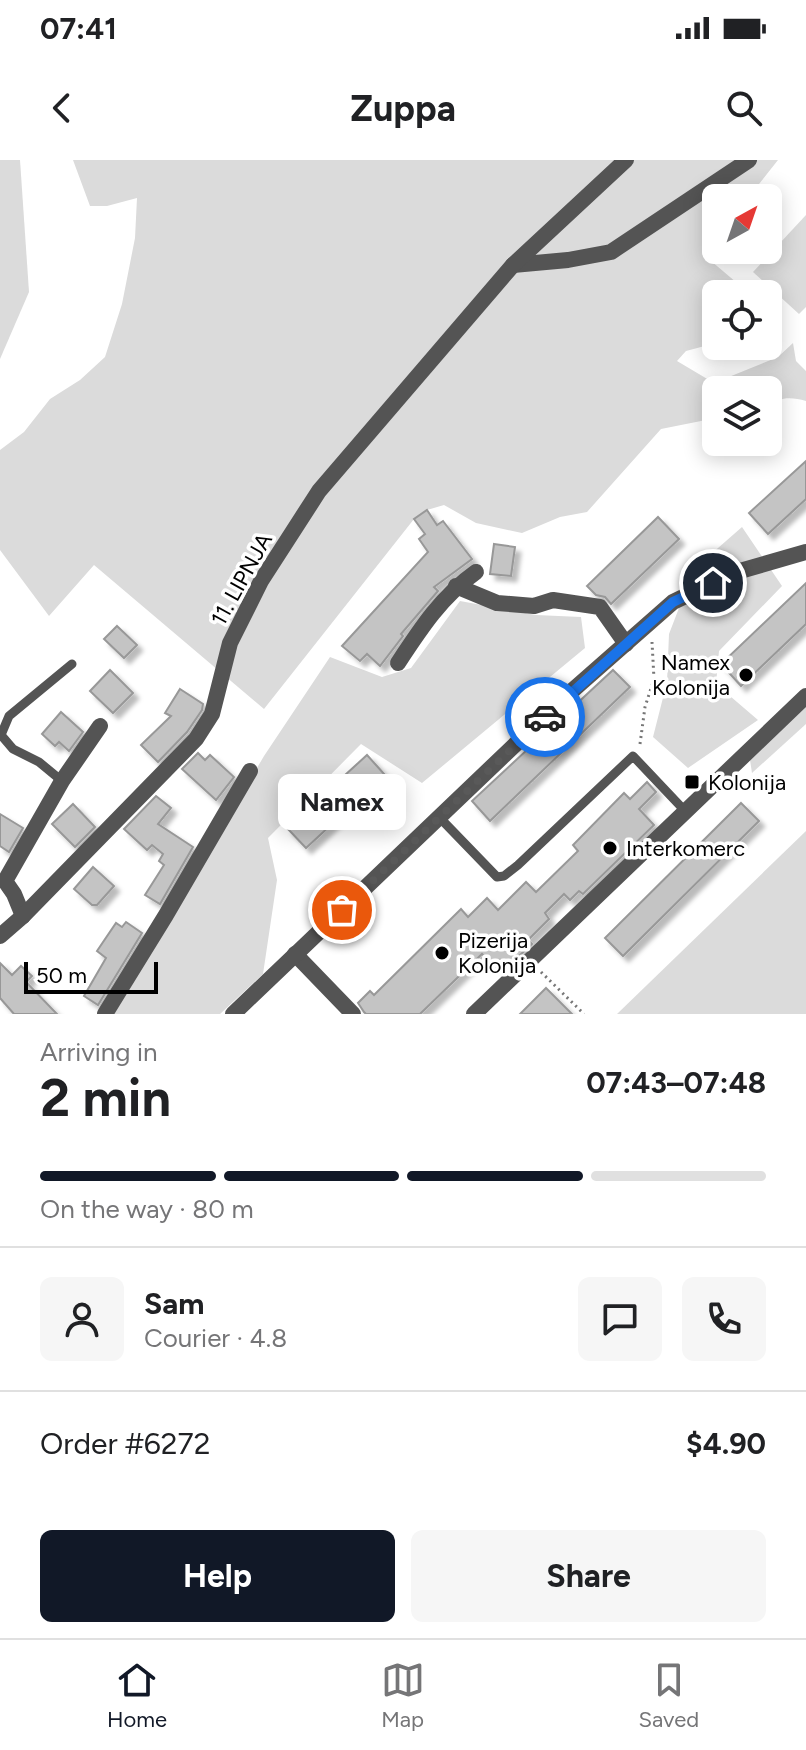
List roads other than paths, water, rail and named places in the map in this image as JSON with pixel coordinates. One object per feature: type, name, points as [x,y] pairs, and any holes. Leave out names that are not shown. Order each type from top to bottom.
[{"type":"street","name":"11. LIPNJA","points":[[0,936],[196,739],[212,714],[230,643],[261,581],[319,491],[513,265],[626,160]]},
{"type":"street","points":[[513,265],[611,252],[749,160]]},
{"type":"street","points":[[233,1014],[439,817],[673,602],[733,573],[806,552]]},
{"type":"street","points":[[398,663],[425,622],[456,586],[476,572]]},
{"type":"street","points":[[456,586],[497,603],[534,606],[553,600],[600,607],[626,644]]},
{"type":"street","points":[[474,1014],[806,696]]},
{"type":"street","points":[[23,916],[5,881],[62,781],[100,726]]},
{"type":"street","points":[[105,1014],[250,771]]},
{"type":"street","points":[[295,954],[353,1014]]},
{"type":"lane","points":[[62,781],[39,762],[13,749],[1,735],[9,716],[72,664]]},
{"type":"lane","points":[[439,817],[497,877],[504,876],[633,756],[686,812]]},
{"type":"place","name":"Namex Kolonija","points":[[746,675]]},
{"type":"place","name":"Kolonija","points":[[692,782]]},
{"type":"place","name":"Interkomerc","points":[[610,848]]},
{"type":"place","name":"Namex","points":[[342,910]]},
{"type":"place","name":"Pizerija Kolonija","points":[[442,953]]}]
